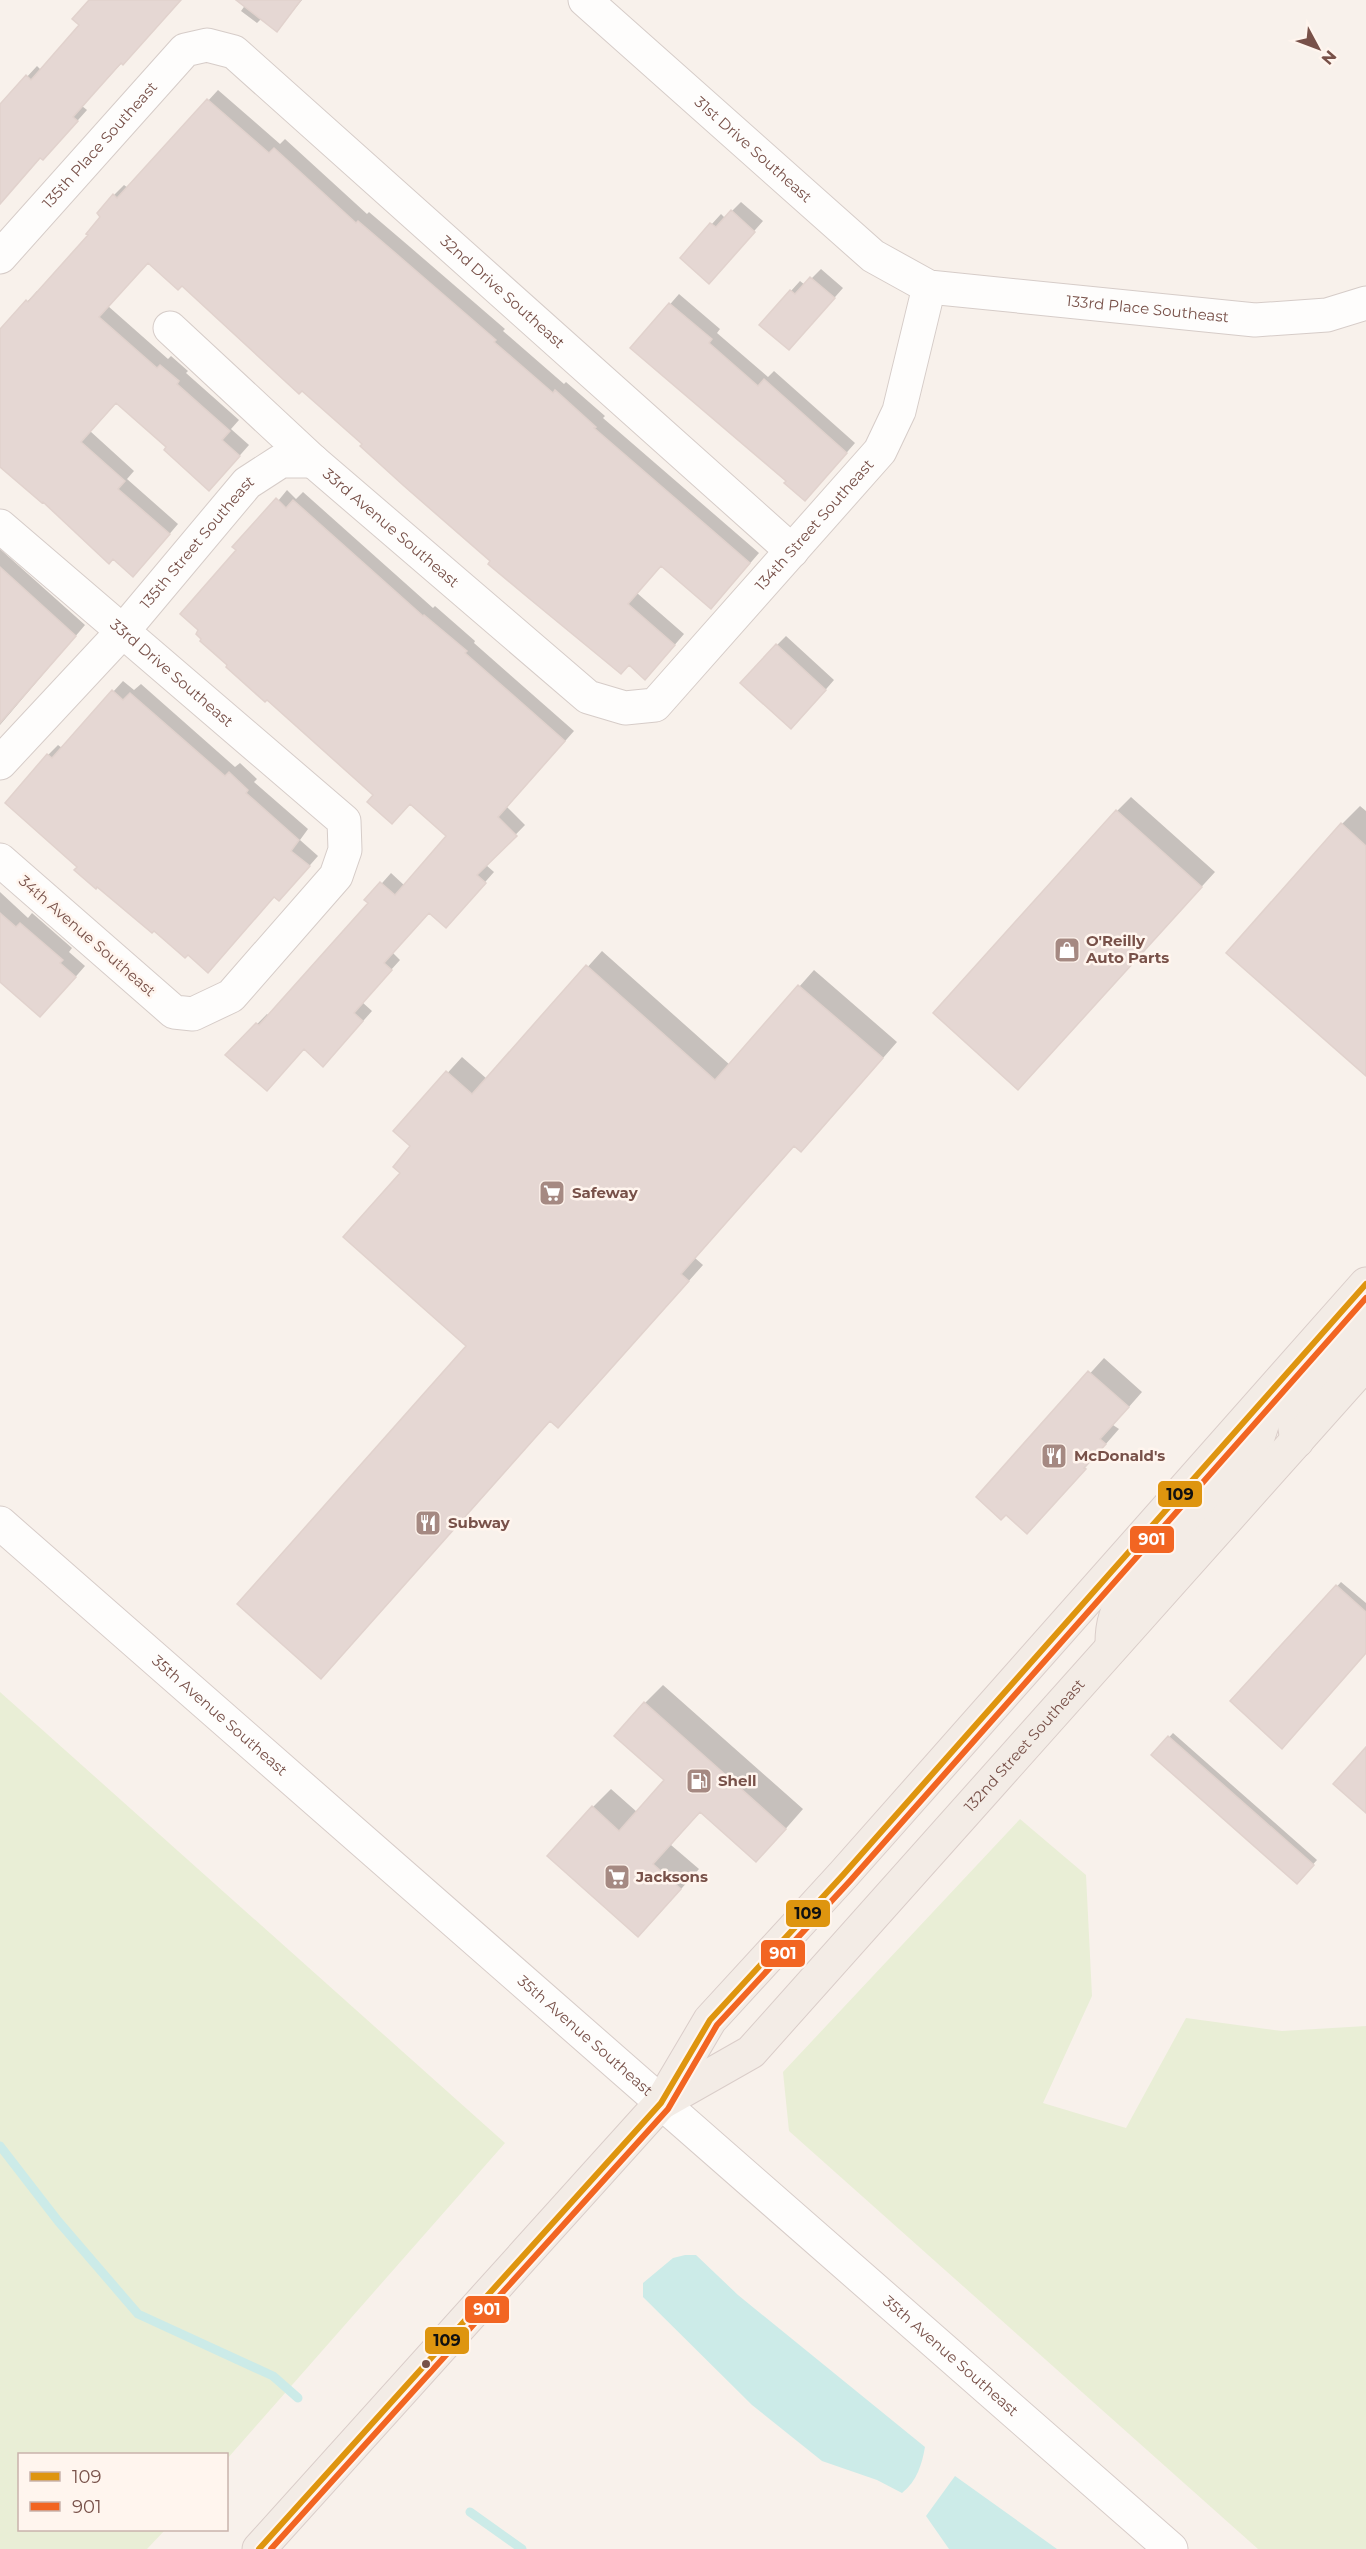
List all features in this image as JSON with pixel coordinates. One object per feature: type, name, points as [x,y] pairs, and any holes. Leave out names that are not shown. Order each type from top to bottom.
[{"type":"main road","name":"132nd Street Southeast","points":[[259,2549],[662,2103],[710,2020],[951,1753],[1366,1284]]},
{"type":"main road","points":[[1297,1441],[1293,1416],[1297,1404],[1366,1323]]},
{"type":"main road","name":"132nd Street Southeast","points":[[662,2103],[751,2052],[1366,1364]]},
{"type":"main road","points":[[1113,1647],[1112,1625],[1128,1593],[1256,1446],[1275,1385]]},
{"type":"street","name":"31st Drive Southeast","points":[[585,0],[873,256],[929,287]]},
{"type":"street","name":"135th Place Southeast","points":[[0,257],[185,50],[207,45]]},
{"type":"street","name":"32nd Drive Southeast","points":[[207,45],[234,52],[792,551]]},
{"type":"street","name":"133rd Place Southeast","points":[[929,287],[1255,320],[1327,315],[1366,303]]},
{"type":"street","name":"134th Street Southeast","points":[[625,708],[656,705],[880,452],[899,411],[929,287]]},
{"type":"street","name":"33rd Avenue Southeast","points":[[170,328],[313,461],[588,697],[625,708]]},
{"type":"street","name":"135th Street Southeast","points":[[0,763],[123,631],[248,483],[281,461],[313,461]]},
{"type":"street","name":"33rd Drive Southeast","points":[[0,526],[344,821],[345,850],[336,876],[231,996],[193,1014],[174,1011]]},
{"type":"street","name":"34th Avenue Southeast","points":[[0,860],[174,1011]]},
{"type":"street","name":"35th Avenue Southeast","points":[[0,1523],[1171,2549]]},
{"type":"green space","points":[[0,1692],[505,2143],[228,2458],[228,2453],[18,2453],[18,2531],[164,2531],[147,2549],[0,2549]]},
{"type":"green space","points":[[1020,1819],[1086,1875],[1092,1996],[1043,2103],[1126,2128],[1186,2018],[1282,2031],[1366,2026],[1366,2549],[1258,2549],[789,2131],[783,2072]]},
{"type":"water","points":[[696,2255],[738,2295],[925,2447],[918,2472],[912,2483],[902,2493],[877,2480],[822,2461],[752,2405],[643,2297],[643,2283],[673,2258]]},
{"type":"water","points":[[955,2476],[1057,2549],[949,2549],[926,2516]]},
{"type":"building","points":[[89,0],[181,0],[73,117],[78,121],[43,160],[40,158],[0,204],[0,104],[26,75],[31,80],[79,25],[72,19]]},
{"type":"building","points":[[236,0],[301,0],[277,32]]},
{"type":"building","points":[[207,99],[269,153],[274,148],[356,223],[358,221],[400,257],[553,393],[555,390],[596,427],[594,428],[750,563],[711,609],[661,566],[628,604],[675,645],[645,680],[629,665],[621,674],[488,564],[490,561],[360,446],[362,444],[302,391],[299,394],[182,286],[178,290],[148,263],[99,317],[157,368],[160,365],[179,381],[177,384],[230,431],[222,440],[240,456],[209,491],[164,450],[166,447],[116,403],[81,442],[125,481],[118,489],[170,534],[133,577],[113,559],[109,564],[43,502],[0,467],[0,329],[26,300],[28,302],[88,235],[86,234],[100,217],[97,213],[113,194],[117,198]]},
{"type":"building","points":[[731,210],[755,232],[709,284],[680,258],[710,223],[716,227]]},
{"type":"building","points":[[810,277],[835,298],[789,350],[759,325],[790,290],[795,294]]},
{"type":"building","points":[[669,303],[712,339],[709,343],[758,386],[764,379],[847,453],[805,501],[784,483],[786,481],[630,348]]},
{"type":"building","points":[[276,498],[286,508],[293,500],[423,616],[467,651],[465,653],[565,741],[498,817],[517,836],[477,875],[486,883],[446,928],[429,913],[384,963],[392,970],[354,1013],[363,1021],[323,1067],[304,1049],[267,1091],[225,1055],[256,1023],[259,1025],[368,903],[364,900],[380,882],[395,895],[446,836],[410,804],[392,824],[367,802],[373,795],[267,700],[265,702],[226,667],[227,665],[200,641],[201,639],[196,634],[198,630],[180,614],[236,550],[232,547]]},
{"type":"building","points":[[0,567],[76,636],[0,723]]},
{"type":"building","points":[[776,644],[826,690],[791,729],[740,683]]},
{"type":"building","points":[[112,690],[123,700],[130,693],[225,776],[229,772],[248,790],[246,793],[299,840],[291,851],[310,866],[279,901],[274,897],[208,973],[188,955],[185,958],[154,931],[152,933],[97,887],[96,889],[74,870],[77,867],[5,803],[47,754],[52,758]]},
{"type":"building","name":"O'Reilly Auto Parts","points":[[1116,810],[1202,887],[1018,1090],[933,1013]]},
{"type":"building","points":[[1341,823],[1366,846],[1366,1076],[1226,953]]},
{"type":"building","points":[[0,913],[16,927],[20,923],[63,960],[60,963],[76,977],[40,1017],[0,982]]},
{"type":"building","points":[[586,965],[715,1080],[798,985],[883,1058],[801,1152],[794,1146],[681,1274],[689,1281],[558,1428],[550,1421],[321,1679],[237,1604],[466,1346],[343,1237],[400,1173],[393,1167],[410,1146],[393,1131],[446,1071],[472,1094]]},
{"type":"building","name":"McDonald's","points":[[1088,1371],[1129,1407],[1100,1439],[1106,1444],[1084,1468],[1086,1469],[1027,1534],[1006,1515],[1001,1520],[976,1497]]},
{"type":"building","points":[[1336,1585],[1366,1612],[1366,1653],[1282,1749],[1230,1701]]},
{"type":"building","points":[[644,1702],[786,1829],[756,1862],[700,1812],[653,1864],[681,1889],[638,1937],[547,1856],[592,1806],[619,1831],[664,1780],[614,1736]]},
{"type":"building","points":[[1168,1736],[1314,1865],[1297,1884],[1151,1755]]},
{"type":"building","points":[[1366,1747],[1366,1813],[1333,1784]]},
{"type":"waterway","points":[[0,2146],[58,2221],[138,2314],[273,2376],[298,2398]]},
{"type":"waterway","points":[[470,2512],[522,2549]]},
{"type":"transit line","name":"109","points":[[259,2549],[661,2103],[710,2020],[843,1875],[1366,1284]]},
{"type":"transit line","name":"901","points":[[271,2549],[668,2109],[717,2025],[850,1881],[1366,1298]]},
{"type":"place","name":"O'Reilly Auto Parts","points":[[1067,950]]},
{"type":"place","name":"Safeway","points":[[552,1193]]},
{"type":"place","name":"McDonald's","points":[[1054,1456]]},
{"type":"place","name":"Subway","points":[[428,1523]]},
{"type":"place","name":"Shell","points":[[699,1781]]},
{"type":"place","name":"Jacksons","points":[[617,1877]]}]
